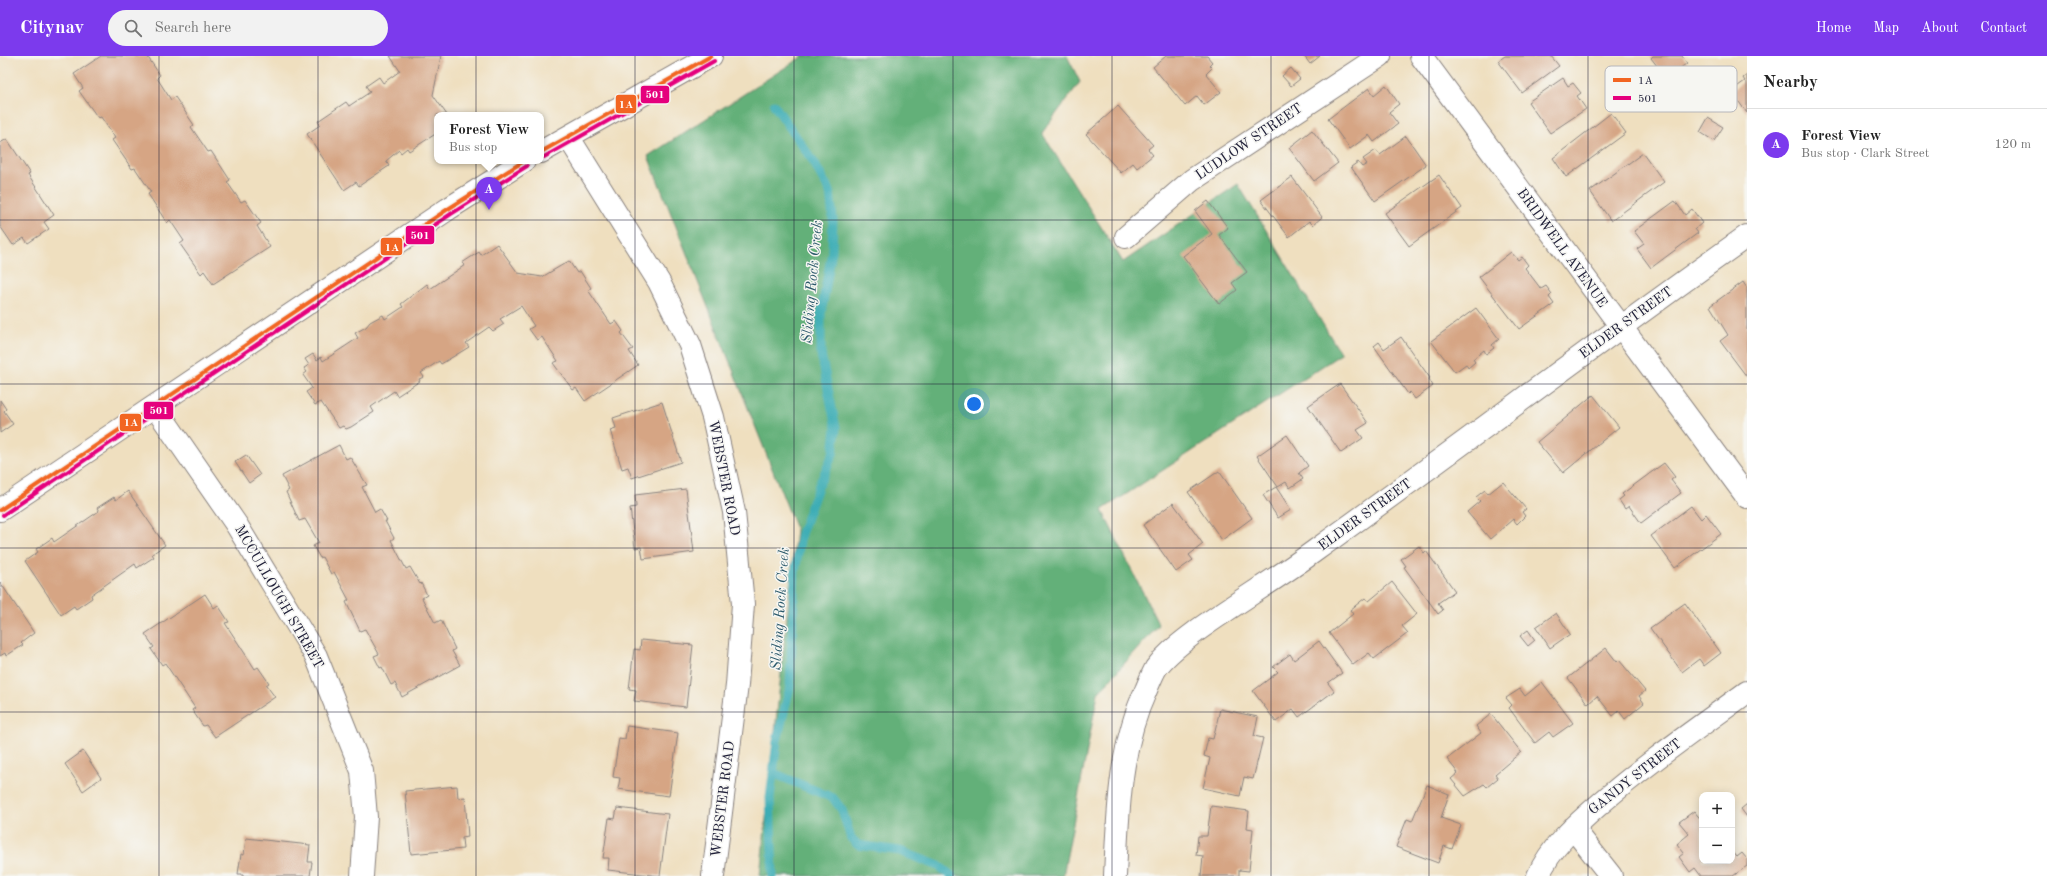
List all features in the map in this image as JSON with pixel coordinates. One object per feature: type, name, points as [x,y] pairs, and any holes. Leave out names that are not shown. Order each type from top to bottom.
[{"type":"street","points":[[544,150],[569,138],[711,56]]},
{"type":"street","name":"LUDLOW STREET","points":[[1126,237],[1192,180],[1380,56]]},
{"type":"street","name":"BRIDWELL AVENUE","points":[[1421,56],[1619,327],[1747,498]]},
{"type":"street","name":"WEBSTER ROAD","points":[[569,138],[659,282],[690,345],[713,417],[734,512],[743,604],[737,685],[713,876]]},
{"type":"street","points":[[0,510],[448,209],[519,164]]},
{"type":"street","name":"ELDER STREET","points":[[1115,876],[1118,805],[1124,758],[1134,720],[1155,670],[1171,651],[1218,616],[1304,559],[1446,456],[1619,327],[1747,236]]},
{"type":"street","name":"MCCULLOUGH STREET","points":[[155,407],[236,524],[316,656],[362,771],[366,817],[362,876]]},
{"type":"street","name":"GANDY STREET","points":[[1538,876],[1546,858],[1573,828],[1626,782],[1747,692]]},
{"type":"street","points":[[1573,828],[1611,876]]},
{"type":"green space","points":[[803,56],[1067,56],[1080,82],[1042,133],[1123,262],[1238,184],[1341,354],[1102,510],[1159,625],[1098,693],[1063,876],[760,876],[796,529],[648,156]]},
{"type":"building","points":[[101,56],[147,56],[160,75],[157,78],[171,100],[175,97],[194,125],[191,127],[208,152],[211,151],[230,180],[227,182],[241,202],[245,200],[261,223],[257,226],[270,247],[213,284],[204,271],[201,274],[180,244],[184,241],[170,220],[167,223],[148,194],[151,192],[135,168],[132,169],[112,140],[115,138],[101,117],[98,118],[79,91],[83,88],[74,74]]},
{"type":"building","points":[[390,56],[441,56],[433,95],[445,112],[434,112],[434,135],[409,151],[407,148],[401,153],[399,150],[386,161],[389,166],[359,186],[356,182],[344,190],[307,134],[320,125],[318,121],[346,102],[349,106],[370,92],[366,86],[379,77],[383,83],[400,71]]},
{"type":"building","points":[[1166,56],[1207,56],[1212,62],[1209,65],[1212,68],[1206,74],[1221,92],[1204,105],[1197,96],[1185,106],[1153,67]]},
{"type":"building","points":[[1304,56],[1320,56],[1310,64]]},
{"type":"building","points":[[1505,56],[1551,56],[1559,66],[1522,93],[1498,61]]},
{"type":"building","points":[[1653,56],[1682,56],[1687,63],[1683,66],[1657,66],[1651,58]]},
{"type":"building","points":[[1291,68],[1300,79],[1291,86],[1282,76]]},
{"type":"building","points":[[1747,75],[1747,113],[1737,99],[1737,87],[1745,81],[1743,78]]},
{"type":"building","points":[[1563,78],[1568,86],[1573,83],[1581,93],[1577,96],[1586,109],[1550,133],[1528,102]]},
{"type":"building","points":[[1386,85],[1399,104],[1389,112],[1398,124],[1374,142],[1369,135],[1350,149],[1328,119],[1369,88],[1374,95]]},
{"type":"building","points":[[1118,106],[1153,145],[1148,149],[1153,155],[1137,168],[1133,163],[1121,173],[1086,134]]},
{"type":"building","points":[[1611,113],[1626,133],[1566,177],[1553,158]]},
{"type":"building","points":[[1708,118],[1723,127],[1714,141],[1700,132]]},
{"type":"building","points":[[1312,130],[1338,163],[1314,181],[1289,148]]},
{"type":"building","points":[[1406,136],[1426,165],[1375,201],[1351,167],[1358,162],[1362,167],[1367,164],[1363,159],[1376,150],[1380,155]]},
{"type":"building","points":[[7,139],[54,215],[44,222],[49,229],[28,243],[24,238],[13,245],[0,226],[0,143]]},
{"type":"building","points":[[1643,153],[1664,182],[1611,221],[1590,191]]},
{"type":"building","points":[[1439,175],[1462,208],[1409,246],[1385,213]]},
{"type":"building","points":[[1292,177],[1322,217],[1313,225],[1309,221],[1289,237],[1261,200]]},
{"type":"building","points":[[1208,201],[1228,228],[1219,235],[1247,272],[1232,283],[1237,290],[1219,304],[1183,256],[1212,234],[1195,211]]},
{"type":"building","points":[[1675,201],[1685,215],[1692,209],[1702,223],[1695,229],[1698,233],[1651,268],[1637,249],[1644,244],[1634,231]]},
{"type":"building","points":[[497,244],[518,273],[542,277],[569,261],[577,273],[580,271],[591,288],[588,290],[611,324],[616,321],[623,331],[621,333],[633,349],[629,351],[638,365],[585,401],[576,388],[573,390],[553,363],[558,361],[542,337],[537,340],[529,329],[534,326],[521,306],[500,319],[504,324],[493,331],[489,327],[466,343],[469,347],[441,364],[439,361],[421,373],[424,377],[419,379],[420,381],[397,396],[394,391],[371,407],[374,412],[351,427],[346,429],[343,426],[339,428],[321,402],[315,405],[306,392],[312,388],[303,375],[307,372],[304,368],[309,365],[305,359],[313,354],[317,360],[321,357],[323,361],[358,338],[355,333],[366,327],[370,322],[383,315],[385,319],[403,307],[401,304],[427,284],[430,289],[465,265],[462,263],[479,252],[481,255]]},
{"type":"building","points":[[1511,252],[1518,260],[1522,257],[1528,265],[1525,268],[1541,289],[1546,286],[1552,294],[1549,297],[1554,304],[1519,329],[1479,277]]},
{"type":"building","points":[[1743,282],[1747,288],[1747,377],[1720,341],[1728,335],[1710,306]]},
{"type":"building","points":[[1476,308],[1499,339],[1492,345],[1494,348],[1486,354],[1484,350],[1473,359],[1475,362],[1468,368],[1466,364],[1455,372],[1431,341]]},
{"type":"building","points":[[1401,337],[1430,378],[1429,379],[1433,386],[1415,399],[1410,392],[1408,394],[1374,346],[1379,342],[1384,349]]},
{"type":"building","points":[[1340,384],[1368,423],[1357,430],[1363,438],[1341,453],[1308,406]]},
{"type":"building","points":[[1593,395],[1619,427],[1563,473],[1537,442]]},
{"type":"building","points":[[0,400],[6,409],[4,411],[13,424],[0,433]]},
{"type":"building","points":[[662,402],[681,462],[632,478],[628,467],[622,469],[610,430],[616,428],[613,418]]},
{"type":"building","points":[[1287,435],[1308,466],[1299,473],[1303,479],[1290,488],[1286,482],[1278,487],[1257,456]]},
{"type":"building","points":[[339,445],[346,459],[350,457],[367,485],[362,487],[375,512],[380,509],[387,521],[385,521],[394,538],[391,540],[406,569],[410,567],[420,584],[421,583],[427,595],[422,598],[435,623],[441,620],[455,649],[452,651],[460,665],[402,697],[395,683],[391,685],[382,667],[380,668],[374,656],[379,654],[365,629],[360,631],[346,602],[349,600],[334,572],[331,574],[322,557],[320,558],[313,546],[319,543],[305,519],[299,521],[286,492],[289,490],[282,476]]},
{"type":"building","points":[[246,455],[260,475],[249,483],[235,462]]},
{"type":"building","points":[[1664,463],[1675,477],[1671,480],[1681,493],[1641,523],[1629,506],[1625,509],[1619,500],[1624,496],[1622,494]]},
{"type":"building","points":[[1219,471],[1252,518],[1222,540],[1188,492]]},
{"type":"building","points":[[1503,482],[1526,509],[1522,512],[1525,516],[1517,524],[1513,519],[1490,539],[1467,512],[1480,501],[1476,497],[1485,490],[1488,494]]},
{"type":"building","points":[[1276,487],[1291,510],[1278,518],[1263,495]]},
{"type":"building","points":[[686,489],[694,552],[643,559],[641,547],[635,548],[630,508],[636,507],[635,495]]},
{"type":"building","points":[[128,491],[165,545],[152,554],[154,557],[137,568],[135,564],[91,595],[92,598],[76,609],[74,606],[61,615],[25,561],[38,552],[36,549],[52,538],[54,542],[99,511],[97,508],[114,497],[116,500]]},
{"type":"building","points":[[1173,503],[1203,544],[1189,555],[1193,560],[1176,572],[1143,525]]},
{"type":"building","points":[[1691,506],[1701,519],[1706,514],[1721,534],[1675,568],[1651,536]]},
{"type":"building","points":[[1419,546],[1424,553],[1426,551],[1455,591],[1438,603],[1443,610],[1438,614],[1404,567],[1406,566],[1401,559]]},
{"type":"building","points":[[0,582],[34,633],[21,643],[23,645],[6,656],[5,653],[0,656]]},
{"type":"building","points":[[1392,582],[1417,614],[1402,626],[1408,633],[1374,659],[1369,653],[1353,665],[1329,633],[1353,614],[1350,610],[1365,598],[1369,601]]},
{"type":"building","points":[[205,594],[214,608],[218,605],[229,622],[225,623],[255,669],[258,667],[269,683],[266,685],[275,697],[215,737],[206,725],[203,726],[192,710],[195,708],[165,663],[162,665],[151,649],[154,647],[145,634]]},
{"type":"building","points":[[1685,603],[1721,653],[1704,666],[1699,659],[1682,672],[1650,628]]},
{"type":"building","points":[[1556,613],[1570,634],[1550,648],[1536,627]]},
{"type":"building","points":[[1528,630],[1535,640],[1528,646],[1520,636]]},
{"type":"building","points":[[641,640],[693,645],[686,707],[634,701],[636,690],[629,689],[634,649],[640,650]]},
{"type":"building","points":[[1319,641],[1342,673],[1328,683],[1334,691],[1299,717],[1293,709],[1276,722],[1253,691],[1278,672],[1273,667],[1290,654],[1294,660]]},
{"type":"building","points":[[1606,648],[1617,662],[1619,660],[1645,691],[1639,696],[1644,703],[1625,719],[1619,711],[1613,716],[1597,696],[1588,704],[1568,678]]},
{"type":"building","points":[[1542,682],[1573,723],[1553,737],[1549,732],[1535,743],[1509,708],[1512,705],[1506,698],[1520,689],[1525,696]]},
{"type":"building","points":[[1220,709],[1258,717],[1254,736],[1263,738],[1253,779],[1244,777],[1240,796],[1203,788],[1210,758],[1204,756],[1208,738],[1213,739]]},
{"type":"building","points":[[1491,714],[1521,752],[1495,774],[1498,778],[1487,787],[1484,784],[1465,796],[1451,779],[1458,773],[1447,759],[1481,733],[1476,726]]},
{"type":"building","points":[[627,726],[678,733],[669,796],[618,789],[620,778],[613,777],[619,738],[625,739]]},
{"type":"building","points":[[83,751],[101,778],[83,791],[65,764]]},
{"type":"building","points":[[1427,785],[1449,794],[1441,818],[1461,825],[1452,849],[1444,846],[1438,863],[1396,847],[1407,819],[1412,821]]},
{"type":"building","points":[[457,786],[458,798],[465,797],[468,837],[462,838],[463,849],[411,854],[405,791]]},
{"type":"building","points":[[1747,804],[1747,817],[1741,809]]},
{"type":"building","points":[[1211,806],[1249,811],[1247,828],[1253,829],[1249,871],[1239,870],[1239,876],[1201,876],[1203,856],[1196,855],[1198,836],[1207,836]]},
{"type":"building","points":[[617,808],[668,814],[660,876],[608,870],[609,858],[603,858],[609,818],[615,819]]},
{"type":"building","points":[[1694,811],[1699,817],[1699,864],[1735,864],[1735,855],[1737,857],[1742,853],[1747,859],[1747,866],[1733,876],[1701,876],[1695,868],[1690,872],[1679,857],[1684,853],[1677,844],[1689,834],[1679,822]]},
{"type":"building","points":[[246,838],[310,845],[308,862],[312,862],[310,876],[242,876],[242,874],[238,874],[241,854],[244,855]]},
{"type":"waterway","name":"Sliding Rock Creek","points":[[773,876],[770,798],[777,741],[790,687],[795,572],[801,534],[818,487],[833,454],[836,428],[821,354],[821,314],[832,251],[833,219],[830,192],[813,161],[774,105]]},
{"type":"waterway","points":[[773,773],[833,798],[842,810],[851,838],[858,845],[900,851],[939,866],[952,876]]},
{"type":"transit line","name":"1A","points":[[544,150],[711,56]]},
{"type":"transit line","name":"501","points":[[544,157],[714,61]]},
{"type":"transit line","name":"1A","points":[[0,510],[448,209],[519,164]]},
{"type":"transit line","name":"501","points":[[3,515],[451,214],[527,166]]},
{"type":"place","name":"Forest View","points":[[489,210]]}]
